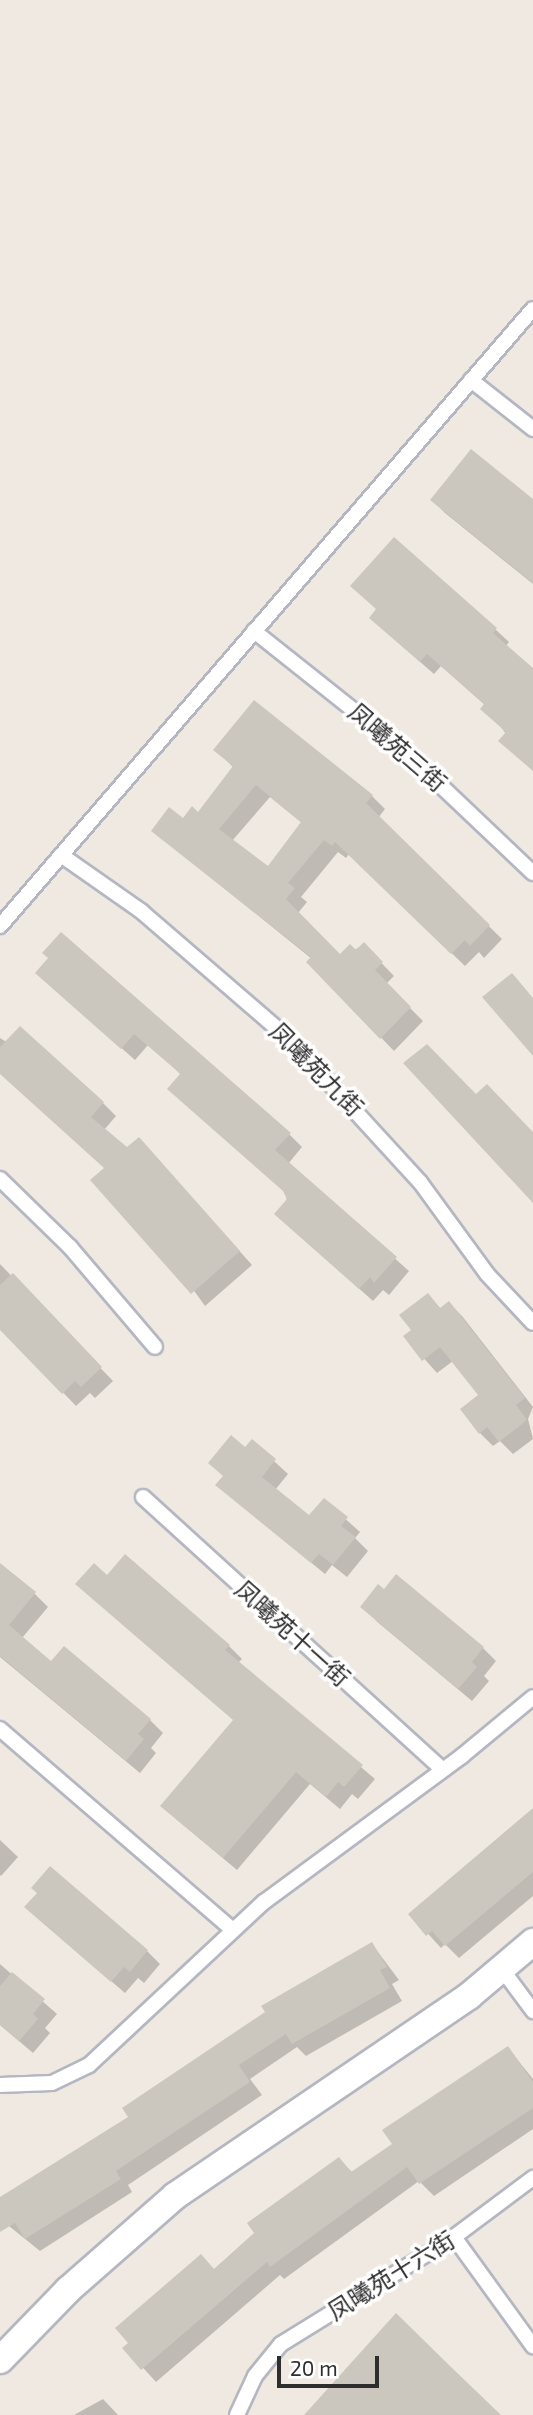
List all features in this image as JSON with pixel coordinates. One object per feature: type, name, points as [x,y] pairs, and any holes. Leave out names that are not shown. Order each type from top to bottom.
[{"type":"street","points":[[0,2360],[68,2290],[175,2196],[469,1996],[533,1942]]},
{"type":"lane","points":[[0,926],[533,309]]},
{"type":"lane","points":[[471,380],[533,429]]},
{"type":"lane","name":"凤曦苑三街","points":[[254,631],[400,747],[533,873]]},
{"type":"lane","name":"凤曦苑九街","points":[[61,855],[141,911],[288,1038],[420,1182],[487,1274],[533,1323]]},
{"type":"lane","points":[[0,1179],[70,1247],[155,1347]]},
{"type":"lane","name":"凤曦苑十一街","points":[[143,1497],[443,1769]]},
{"type":"lane","points":[[0,2085],[52,2082],[89,2065],[232,1929],[328,1850],[443,1769],[533,1697]]},
{"type":"lane","points":[[0,1729],[232,1929]]},
{"type":"lane","points":[[502,1968],[533,2011]]},
{"type":"lane","name":"凤曦苑十六街","points":[[237,2415],[255,2376],[281,2344],[454,2237],[533,2178]]},
{"type":"lane","points":[[454,2237],[533,2346]]},
{"type":"building","points":[[471,449],[533,499],[533,583],[430,500]]},
{"type":"building","points":[[394,537],[497,628],[493,633],[533,668],[533,771],[498,741],[506,732],[480,709],[484,704],[427,654],[420,662],[369,618],[376,609],[350,586]]},
{"type":"building","points":[[254,700],[373,795],[366,803],[490,925],[470,946],[465,940],[451,954],[335,842],[332,846],[324,840],[288,883],[295,888],[286,899],[340,954],[350,944],[356,950],[364,942],[383,962],[375,970],[411,1007],[380,1039],[306,962],[311,957],[151,831],[169,807],[183,818],[192,806],[198,812],[233,766],[213,750]],"holes":[[[256,785],[301,822],[268,866],[219,829]]]},
{"type":"building","points":[[61,932],[291,1133],[275,1150],[397,1257],[374,1283],[370,1277],[359,1289],[274,1214],[287,1199],[283,1191],[167,1089],[180,1074],[175,1069],[134,1034],[121,1049],[35,973],[48,958],[42,953]]},
{"type":"building","points":[[512,973],[533,998],[533,1056],[482,997]]},
{"type":"building","points":[[20,1026],[104,1102],[91,1117],[127,1147],[139,1137],[240,1251],[191,1294],[90,1180],[104,1168],[0,1074],[0,1047]]},
{"type":"building","points":[[427,1044],[476,1094],[487,1084],[533,1132],[533,1203],[403,1063]]},
{"type":"building","points":[[13,1273],[102,1367],[81,1387],[75,1381],[62,1394],[0,1330],[0,1285]]},
{"type":"building","points":[[428,1293],[440,1308],[449,1301],[525,1398],[516,1405],[527,1420],[499,1442],[487,1427],[479,1434],[460,1409],[478,1395],[440,1347],[422,1361],[403,1336],[411,1330],[399,1315]]},
{"type":"building","points":[[231,1435],[245,1447],[252,1439],[276,1459],[262,1477],[309,1515],[324,1498],[348,1517],[341,1526],[356,1537],[333,1565],[319,1554],[311,1563],[215,1485],[223,1476],[208,1463]]},
{"type":"building","points":[[125,1554],[230,1645],[225,1650],[363,1765],[344,1787],[338,1782],[326,1797],[296,1772],[223,1858],[160,1806],[233,1720],[75,1584],[94,1563],[107,1575]]},
{"type":"building","points":[[0,1563],[36,1592],[9,1625],[51,1661],[64,1646],[151,1719],[138,1734],[144,1739],[126,1761],[0,1656]]},
{"type":"building","points":[[396,1574],[484,1647],[472,1662],[477,1667],[458,1689],[360,1607],[378,1584],[384,1589]]},
{"type":"building","points":[[533,1808],[533,1872],[445,1946],[432,1931],[426,1936],[408,1914]]},
{"type":"building","points":[[50,1866],[148,1950],[130,1972],[124,1967],[111,1982],[24,1907],[37,1893],[31,1888]]},
{"type":"building","points":[[372,1942],[387,1967],[380,1970],[390,1988],[292,2044],[286,2034],[239,2065],[250,2082],[116,2171],[121,2179],[25,2239],[15,2223],[0,2232],[0,2197],[128,2117],[122,2108],[265,2012],[261,2006]]},
{"type":"building","points":[[12,1972],[45,1999],[33,2014],[38,2019],[19,2041],[0,2025],[0,1986]]},
{"type":"building","points":[[508,2046],[533,2082],[533,2108],[419,2184],[407,2167],[270,2267],[267,2262],[141,2370],[122,2348],[128,2343],[115,2328],[201,2254],[214,2269],[254,2233],[247,2223],[339,2157],[351,2172],[392,2144],[382,2130]]},
{"type":"building","points":[[396,2313],[450,2366],[501,2415],[304,2415]]}]
